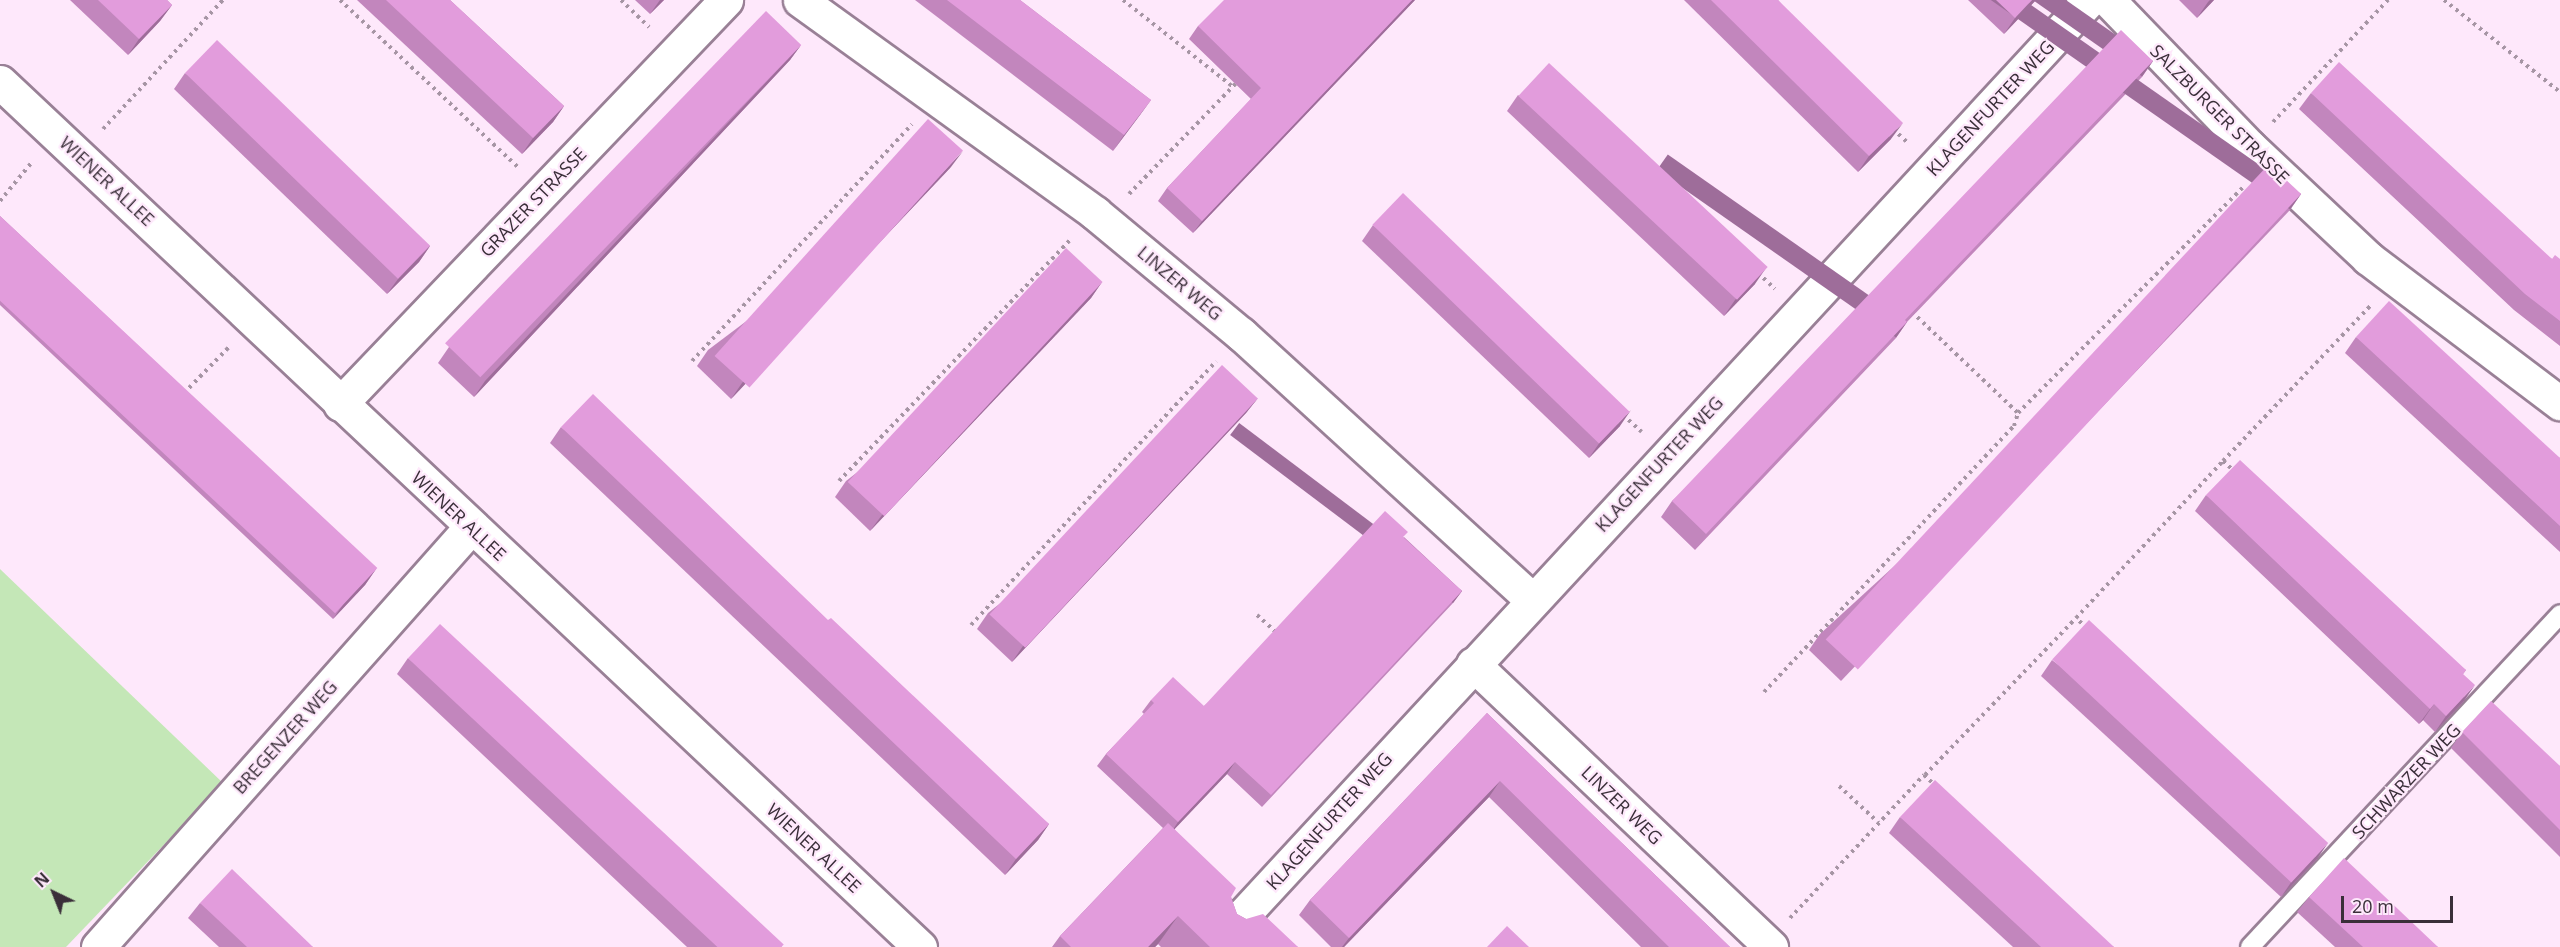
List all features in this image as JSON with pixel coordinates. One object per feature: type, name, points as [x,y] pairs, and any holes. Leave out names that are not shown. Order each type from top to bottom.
[{"type":"street","name":"GRAZER STRASSE","points":[[340,404],[726,0]]},
{"type":"street","name":"LINZER WEG","points":[[800,0],[935,100],[1095,213],[1241,334],[1532,600]]},
{"type":"street","name":"KLAGENFURTER WEG","points":[[1230,929],[1473,663],[2089,0]]},
{"type":"street","name":"SALZBURGER STRASSE","points":[[2108,0],[2259,155],[2394,280],[2560,403]]},
{"type":"street","name":"WIENER ALLEE","points":[[0,82],[80,154],[340,404],[920,947]]},
{"type":"street","name":"BREGENZER WEG","points":[[110,943],[471,527]]},
{"type":"street","name":"LINZER WEG","points":[[1473,663],[1769,945]]},
{"type":"lane","name":"SCHWARZER WEG","points":[[2250,947],[2560,614]]},
{"type":"path","points":[[80,154],[223,0]]},
{"type":"path","points":[[340,0],[544,191]]},
{"type":"path","points":[[1123,0],[1233,87]]},
{"type":"path","points":[[1764,692],[2014,426],[2018,413],[2259,155],[2388,0]]},
{"type":"path","points":[[2444,0],[2560,92]]},
{"type":"path","points":[[839,482],[1095,213],[1131,193],[1241,78]]},
{"type":"path","points":[[692,361],[935,100]]},
{"type":"path","points":[[1886,122],[1903,138]]},
{"type":"path","points":[[0,201],[56,133]]},
{"type":"path","points":[[1751,267],[1768,283]]},
{"type":"path","points":[[1769,945],[1924,775],[2076,618],[2394,280]]},
{"type":"path","points":[[1910,310],[2018,413]]},
{"type":"path","points":[[181,396],[254,321]]},
{"type":"path","points":[[971,625],[1241,334]]},
{"type":"path","points":[[173,387],[190,404]]},
{"type":"path","points":[[1615,407],[1667,455]]},
{"type":"path","points":[[2223,461],[2241,477]]},
{"type":"path","points":[[1257,615],[1280,636]]},
{"type":"path","points":[[2076,618],[2093,634]]},
{"type":"path","points":[[1924,775],[1941,792]]},
{"type":"path","points":[[1839,786],[1879,824]]},
{"type":"green space","points":[[0,569],[223,783],[66,947],[0,947]]},
{"type":"building","points":[[98,0],[167,0],[172,5],[139,39]]},
{"type":"building","points":[[386,0],[450,0],[564,106],[533,138]]},
{"type":"building","points":[[947,0],[1020,0],[1151,100],[1124,135]]},
{"type":"building","points":[[1224,0],[1412,0],[1202,221],[1167,188],[1261,88],[1198,26]]},
{"type":"building","points":[[1711,0],[1778,0],[1903,123],[1869,156]]},
{"type":"building","points":[[1996,0],[2032,0],[2015,18]]},
{"type":"building","points":[[766,11],[801,45],[480,377],[445,343]]},
{"type":"building","points":[[2121,30],[2153,61],[1905,320],[1907,322],[1706,534],[1672,501]]},
{"type":"building","points":[[217,40],[430,246],[398,279],[185,73]]},
{"type":"building","points":[[2339,62],[2552,259],[2555,255],[2560,259],[2560,321],[2525,294],[2311,93]]},
{"type":"building","points":[[1549,63],[1768,267],[1737,300],[1518,96]]},
{"type":"building","points":[[928,119],[963,150],[749,388],[715,356]]},
{"type":"building","points":[[2269,164],[2301,194],[1858,669],[1826,639]]},
{"type":"building","points":[[1403,193],[1630,412],[1599,443],[1372,225]]},
{"type":"building","points":[[0,216],[377,568],[335,613],[0,301]]},
{"type":"building","points":[[1066,248],[1103,282],[884,516],[848,482]]},
{"type":"building","points":[[2389,301],[2560,458],[2560,526],[2356,337]]},
{"type":"building","points":[[1222,365],[1258,398],[1025,648],[989,614]]},
{"type":"building","points":[[593,394],[828,620],[831,618],[1049,824],[1016,859],[561,427]]},
{"type":"building","points":[[2240,460],[2466,670],[2463,674],[2475,685],[2446,716],[2434,704],[2430,709],[2206,495]]},
{"type":"building","points":[[1385,511],[1408,532],[1403,537],[1462,591],[1271,795],[1235,762],[1178,822],[1106,754],[1154,703],[1151,700],[1173,677],[1204,706]]},
{"type":"building","points":[[2089,620],[2328,843],[2291,883],[2052,659]]},
{"type":"building","points":[[440,624],[784,945],[781,947],[717,947],[408,658]]},
{"type":"building","points":[[2491,701],[2560,766],[2560,830],[2462,732]]},
{"type":"building","points":[[1487,713],[1730,947],[1669,947],[1500,781],[1349,938],[1310,900]]},
{"type":"building","points":[[1935,780],[2114,947],[2041,947],[1900,817]]},
{"type":"building","points":[[1168,823],[1236,888],[1231,897],[1237,914],[1246,919],[1263,914],[1298,947],[1210,947],[1178,916],[1148,947],[1071,947],[1060,936]]},
{"type":"building","points":[[2344,858],[2438,947],[2363,947],[2309,897]]},
{"type":"building","points":[[232,869],[313,947],[247,947],[200,903]]},
{"type":"building","points":[[1507,926],[1529,947],[1487,947]]}]
